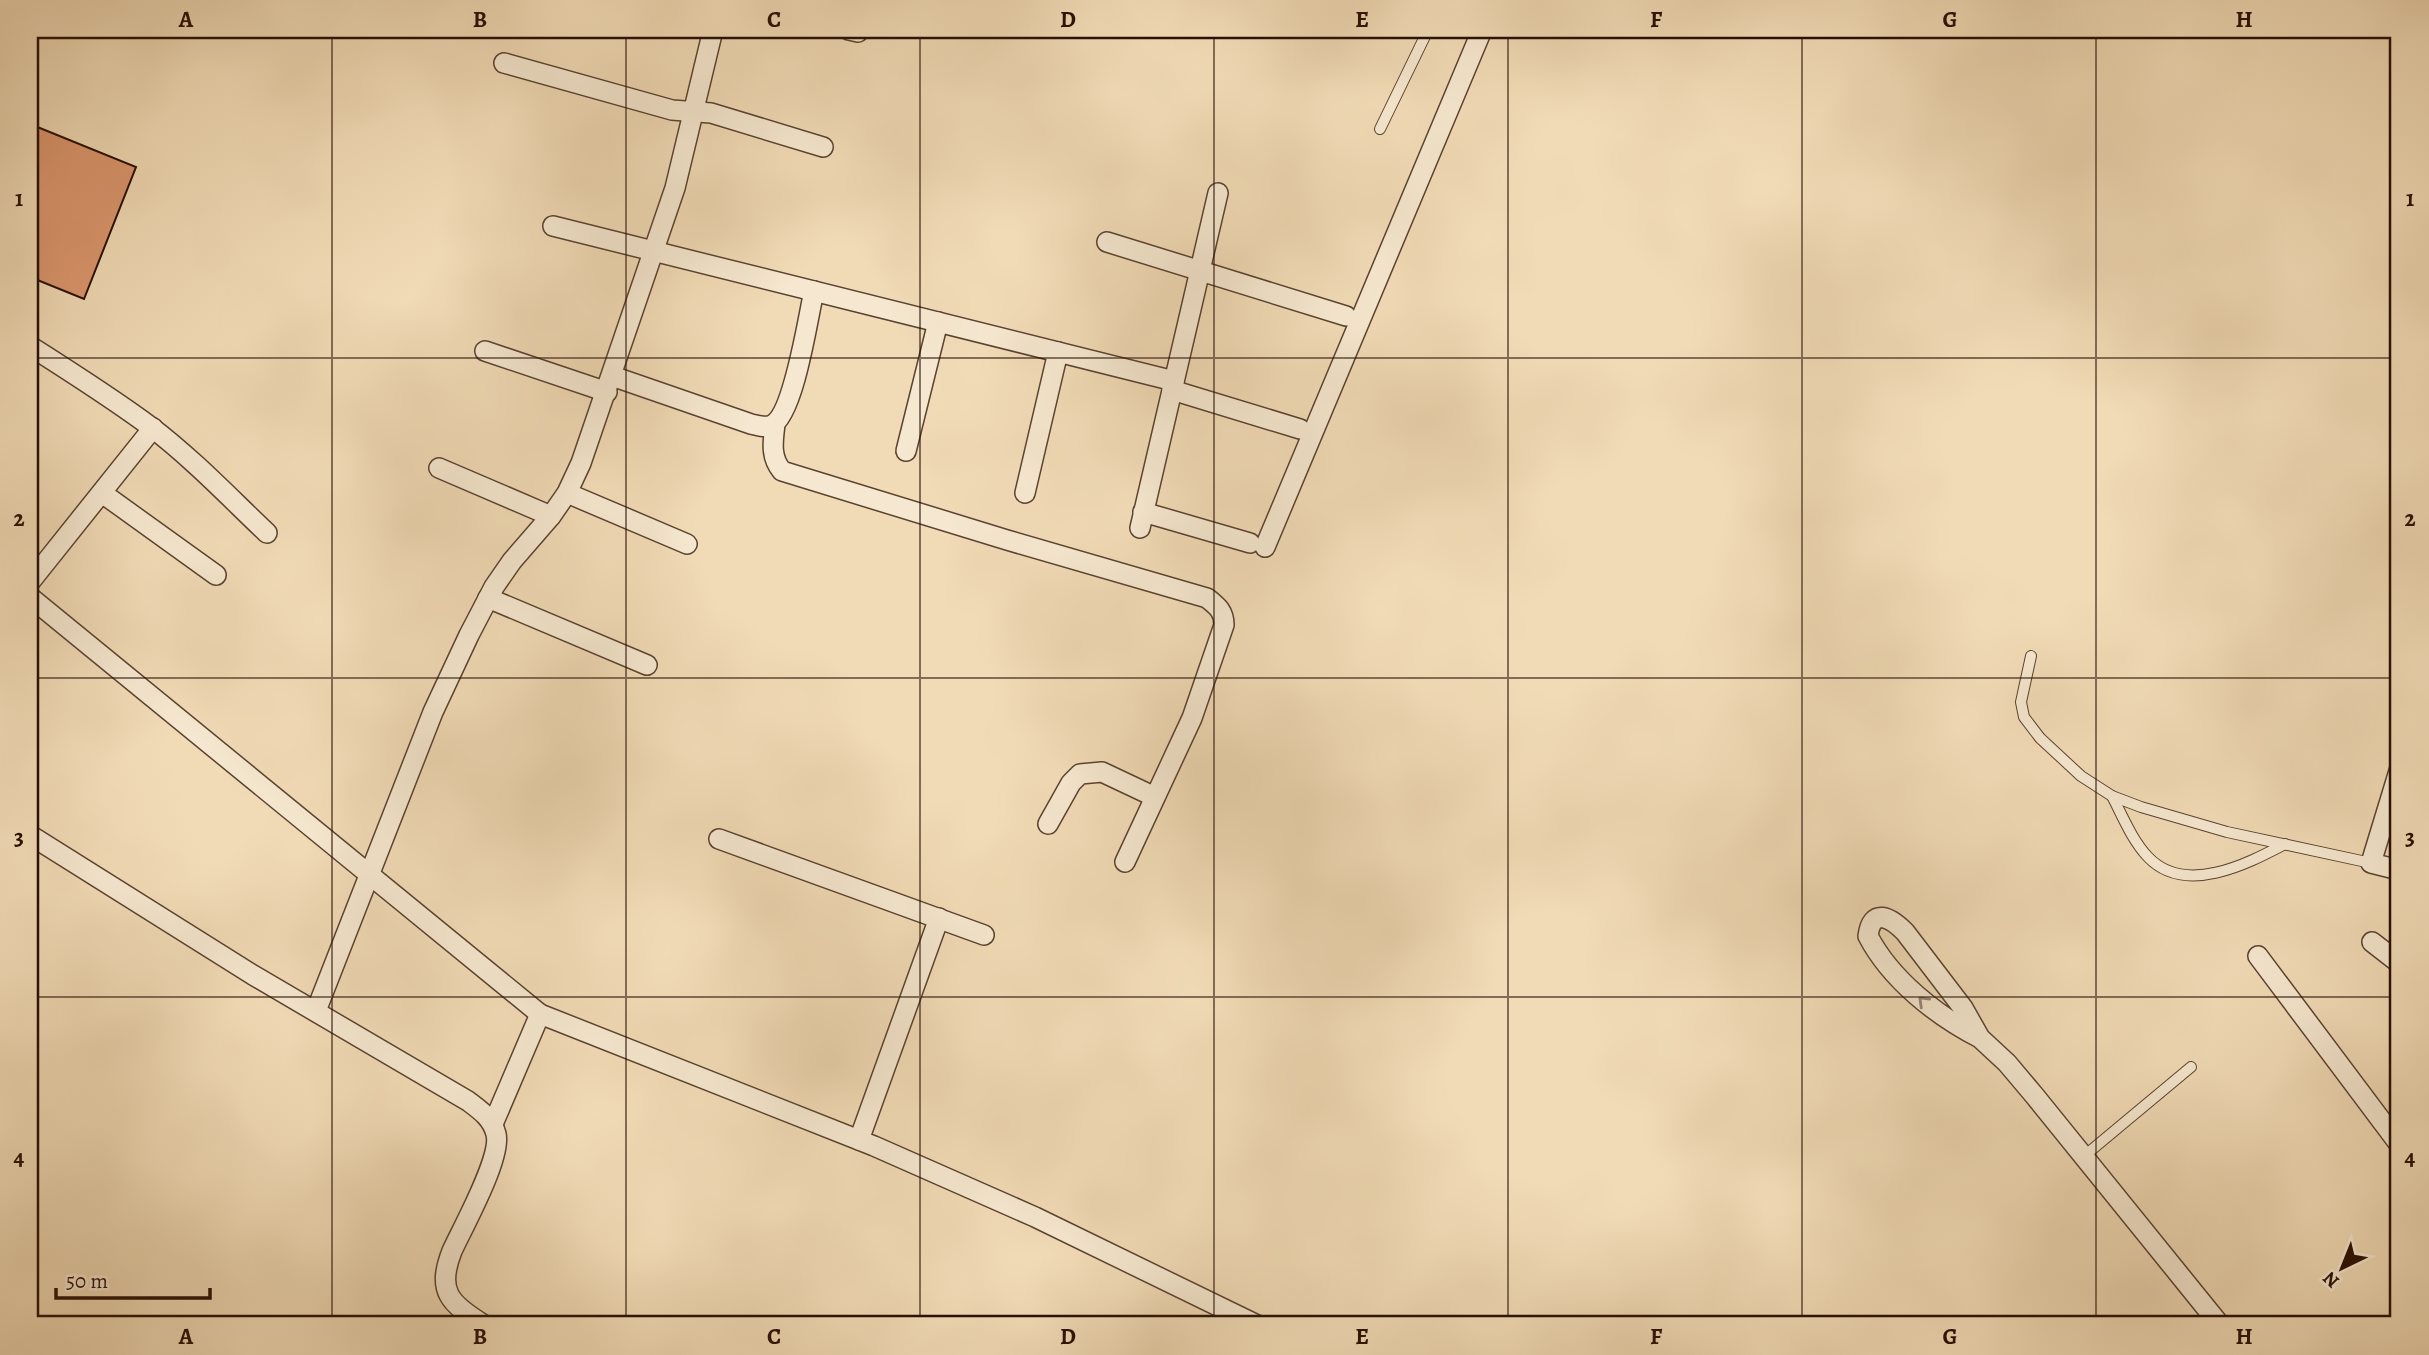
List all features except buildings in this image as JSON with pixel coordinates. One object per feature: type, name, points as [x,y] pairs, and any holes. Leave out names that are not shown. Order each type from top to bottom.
[{"type":"street","points":[[316,1011],[433,712],[488,598],[512,561],[567,493],[581,463],[675,188],[713,30]]},
{"type":"street","points":[[1218,193],[1142,520],[1258,545],[1482,30]]},
{"type":"street","points":[[504,63],[673,110],[710,113],[823,147]]},
{"type":"street","points":[[553,226],[1058,352],[1173,385],[1300,429]]},
{"type":"street","points":[[1107,242],[1346,316]]},
{"type":"street","points":[[814,291],[789,404],[775,424],[772,449],[776,464],[782,471],[1007,540],[1207,597],[1224,615],[1224,625],[1192,719],[1125,862]]},
{"type":"street","points":[[906,452],[938,322]]},
{"type":"street","points":[[30,346],[153,428],[192,461],[267,533]]},
{"type":"street","points":[[485,351],[751,424],[764,427],[775,424]]},
{"type":"street","points":[[1025,493],[1058,352]]},
{"type":"street","points":[[30,582],[153,428]]},
{"type":"street","points":[[439,468],[551,516]]},
{"type":"street","points":[[102,493],[216,575]]},
{"type":"street","points":[[567,493],[687,544]]},
{"type":"street","points":[[30,597],[540,1014],[859,1140],[1035,1217],[1257,1325]]},
{"type":"street","points":[[488,598],[647,666]]},
{"type":"street","points":[[2399,771],[2371,863],[2399,870]]},
{"type":"street","points":[[1048,824],[1080,774],[1102,772],[1155,797]]},
{"type":"street","points":[[30,835],[484,1113],[493,1124],[497,1136],[495,1156],[452,1251],[443,1283],[454,1303],[484,1325]]},
{"type":"street","points":[[719,839],[984,935]]},
{"type":"street","points":[[1980,1038],[1954,1025],[1930,1008],[1886,964],[1868,936],[1869,926],[1877,918],[1884,916],[1905,932],[1963,1009],[1980,1038],[2016,1074],[2220,1325]]},
{"type":"street","points":[[859,1140],[939,918]]},
{"type":"street","points":[[2372,942],[2399,963]]},
{"type":"street","points":[[2258,956],[2399,1144]]},
{"type":"street","points":[[493,1124],[540,1014]]},
{"type":"lane","points":[[1380,129],[1428,30]]},
{"type":"lane","points":[[2031,656],[2021,702],[2024,717],[2040,738],[2081,775],[2112,796],[2227,832],[2371,863]]},
{"type":"lane","points":[[2112,796],[2133,837],[2149,859],[2168,872],[2190,876],[2225,872],[2247,865],[2285,844]]},
{"type":"lane","points":[[2083,1157],[2190,1067]]}]
